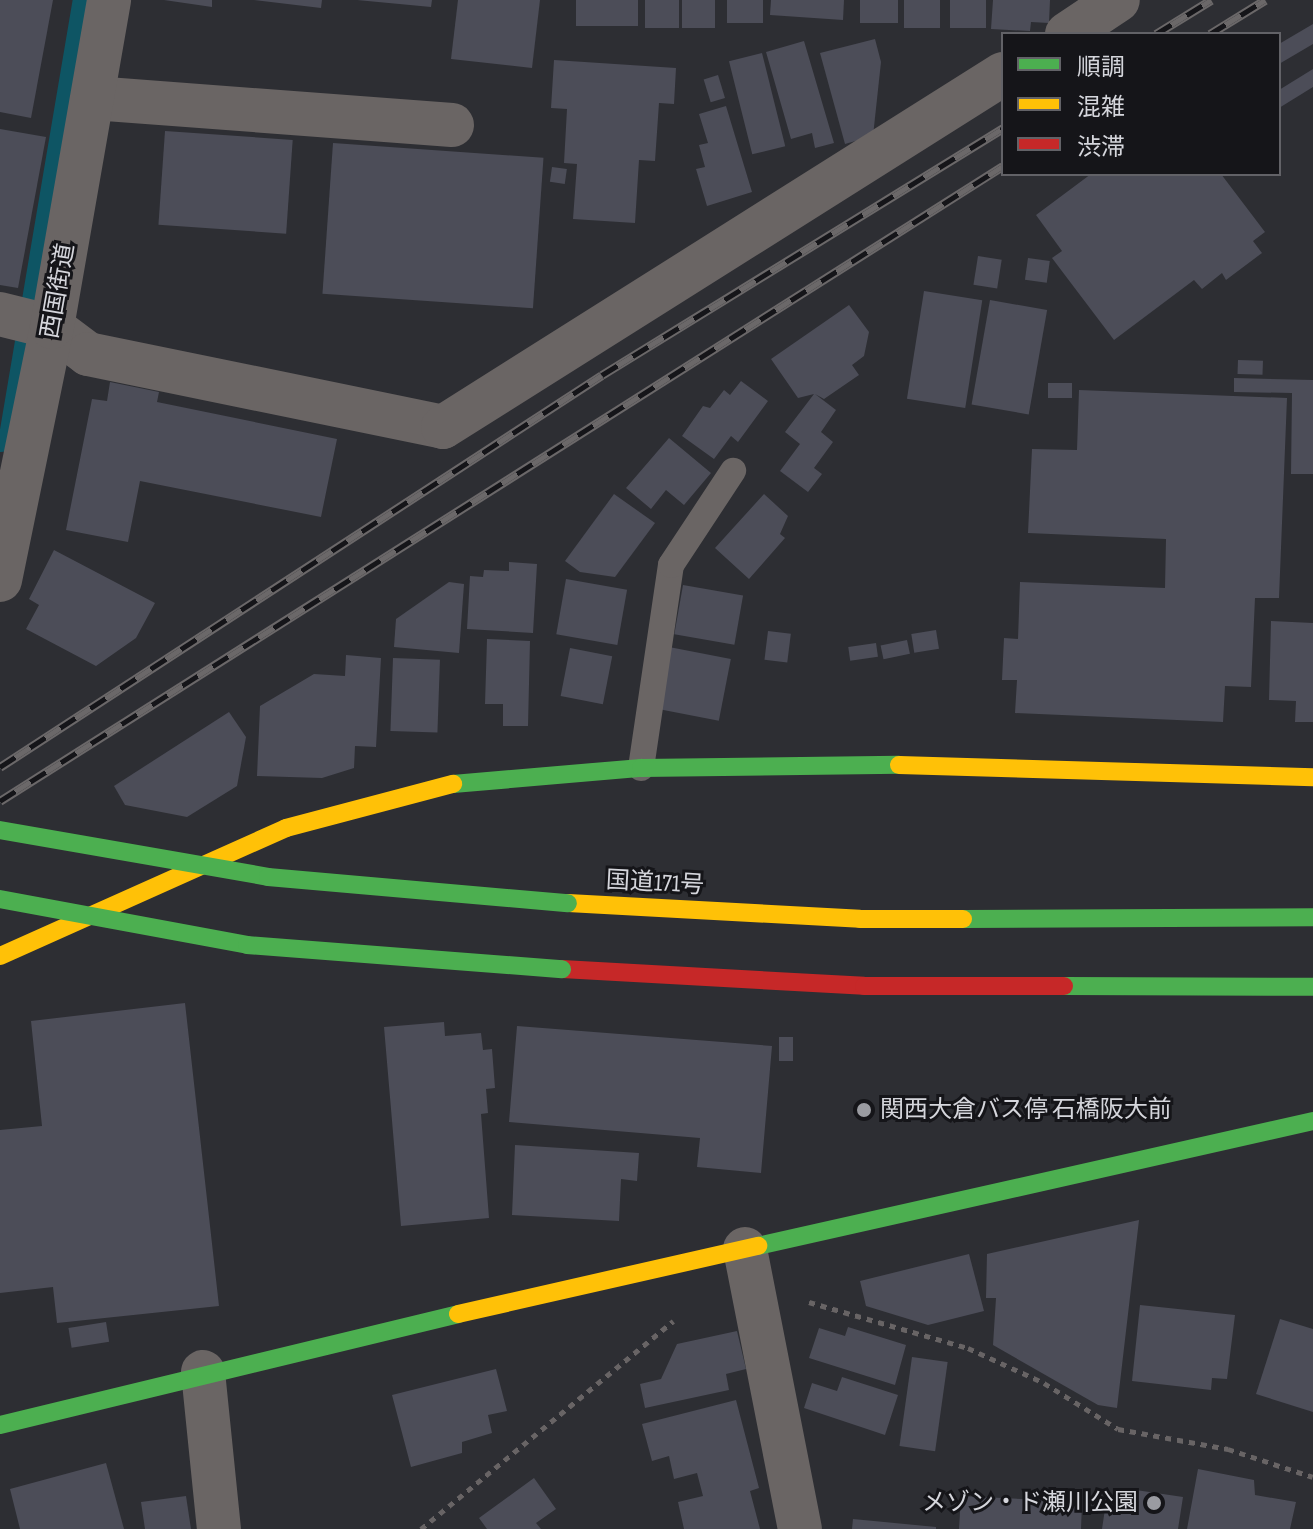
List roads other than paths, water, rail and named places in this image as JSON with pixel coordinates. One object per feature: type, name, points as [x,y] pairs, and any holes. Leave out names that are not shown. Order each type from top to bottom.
[{"type":"highway","points":[[0,956],[286,828],[474,779],[641,768],[995,764],[1313,777]]},
{"type":"highway","name":"国道171号","points":[[0,830],[268,877],[568,903],[860,919],[1313,917]]},
{"type":"highway","points":[[0,899],[247,945],[562,969],[864,986],[1313,987]]},
{"type":"highway","points":[[0,1425],[203,1372],[1313,1121]]},
{"type":"street","name":"西国街道","points":[[0,580],[24,320],[93,98],[109,0]]},
{"type":"street","points":[[1070,32],[1114,1]]},
{"type":"street","points":[[24,320],[88,354],[443,427],[1001,75]]},
{"type":"street","points":[[93,98],[452,125]]},
{"type":"street","points":[[745,1249],[800,1529]]},
{"type":"street","points":[[203,1372],[219,1529]]},
{"type":"lane","points":[[641,768],[671,565],[733,471]]},
{"type":"waterway","points":[[0,443],[7,442],[82,0]]},
{"type":"railway","points":[[1159,32],[1211,0]]},
{"type":"railway","points":[[1213,32],[1265,0]]},
{"type":"railway","points":[[0,767],[602,375],[1001,129]]},
{"type":"railway","points":[[0,801],[1001,167]]},
{"type":"place","name":"関西大倉バス停 石橋阪大前","points":[[864,1110]]},
{"type":"place","name":"メゾン・ド瀬川公園","points":[[1154,1503]]}]
